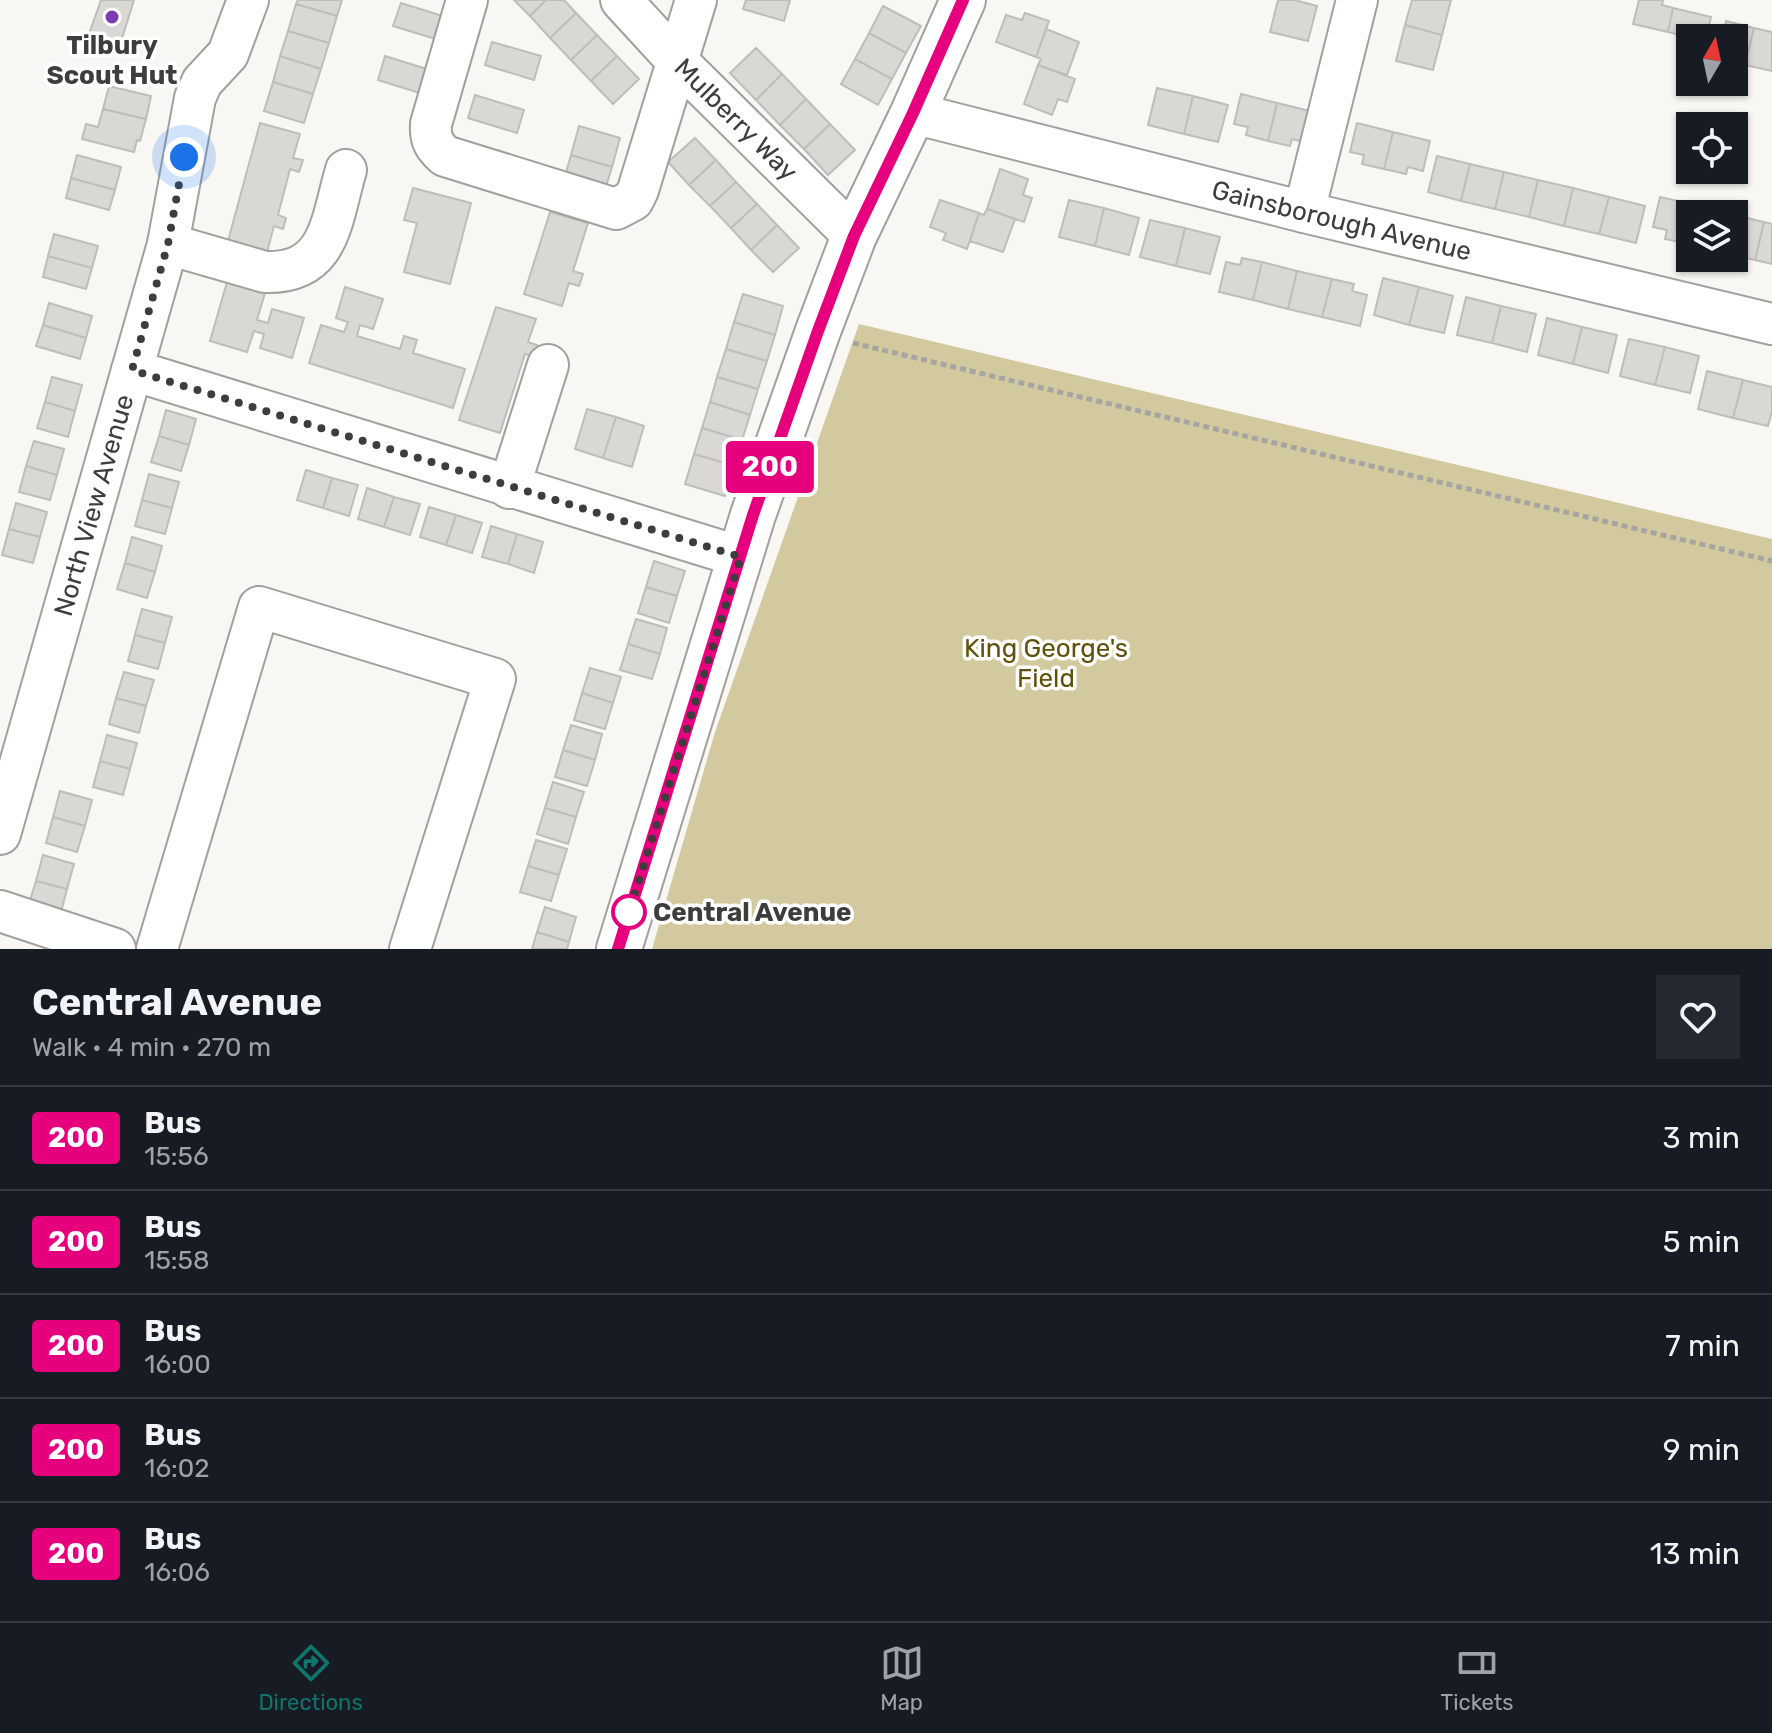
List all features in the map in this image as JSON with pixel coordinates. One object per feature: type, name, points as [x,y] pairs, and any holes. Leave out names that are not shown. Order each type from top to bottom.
[{"type":"main road","points":[[619,949],[741,557],[818,331],[854,236],[963,0]]},
{"type":"street","name":"North View Avenue","points":[[0,834],[168,244],[195,98],[202,82],[228,54],[248,0]]},
{"type":"street","points":[[467,0],[431,124],[430,135],[434,146],[445,156],[616,209],[633,200],[696,0]]},
{"type":"street","name":"Mulberry Way","points":[[621,0],[677,61],[854,236]]},
{"type":"street","points":[[1304,212],[1357,0]]},
{"type":"street","name":"Gainsborough Avenue","points":[[913,113],[1304,212],[1772,324]]},
{"type":"street","points":[[168,244],[265,272],[303,266],[314,258],[324,242],[346,170]]},
{"type":"street","points":[[509,488],[548,365]]},
{"type":"street","points":[[132,370],[741,557]]},
{"type":"street","points":[[157,949],[259,607],[495,679],[410,949]]},
{"type":"street","points":[[0,911],[115,949]]},
{"type":"path","points":[[818,331],[888,353],[1772,561]]},
{"type":"green space","name":"King George's Field","points":[[859,324],[1772,539],[1772,949],[652,949],[715,732]]},
{"type":"building","name":"Tilbury Scout Hut","points":[[101,0],[134,0],[120,45],[89,34]]},
{"type":"building","points":[[298,0],[342,0],[337,16],[296,4]]},
{"type":"building","points":[[514,0],[546,0],[530,16]]},
{"type":"building","points":[[546,0],[564,0],[576,13],[550,38],[530,16]]},
{"type":"building","points":[[746,0],[790,0],[784,21],[743,9]]},
{"type":"building","points":[[1278,0],[1295,0],[1317,6],[1308,41],[1270,32]]},
{"type":"building","points":[[1412,0],[1451,0],[1442,35],[1405,25]]},
{"type":"building","points":[[1639,0],[1663,0],[1662,5],[1673,8],[1668,32],[1633,24]]},
{"type":"building","points":[[401,3],[449,18],[442,41],[393,26]]},
{"type":"building","points":[[296,4],[337,16],[329,43],[288,31]]},
{"type":"building","points":[[883,6],[921,26],[906,53],[869,33]]},
{"type":"building","points":[[1673,8],[1711,17],[1709,24],[1676,24],[1676,34],[1668,32]]},
{"type":"building","points":[[576,13],[597,35],[571,60],[550,38]]},
{"type":"building","points":[[1025,13],[1049,21],[1036,57],[996,42],[1006,15],[1022,20]]},
{"type":"building","points":[[1405,25],[1442,35],[1433,70],[1396,61]]},
{"type":"building","points":[[1748,26],[1754,28],[1748,53]]},
{"type":"building","points":[[1754,28],[1772,32],[1772,71],[1748,66]]},
{"type":"building","points":[[1046,29],[1079,42],[1067,75],[1038,65],[1041,59],[1036,57]]},
{"type":"building","points":[[288,31],[329,43],[321,69],[280,56]]},
{"type":"building","points":[[869,33],[906,53],[892,79],[855,59]]},
{"type":"building","points":[[597,35],[617,56],[591,81],[571,60]]},
{"type":"building","points":[[492,42],[541,56],[534,80],[485,65]]},
{"type":"building","points":[[756,48],[782,74],[756,100],[730,73]]},
{"type":"building","points":[[280,56],[321,69],[313,94],[273,82]]},
{"type":"building","points":[[385,56],[433,71],[426,95],[378,80]]},
{"type":"building","points":[[617,56],[639,79],[613,104],[591,81]]},
{"type":"building","points":[[855,59],[892,79],[878,105],[841,84]]},
{"type":"building","points":[[1038,65],[1075,79],[1067,102],[1058,99],[1052,115],[1024,104]]},
{"type":"building","points":[[782,74],[806,99],[780,125],[756,100]]},
{"type":"building","points":[[273,82],[313,94],[304,123],[264,111]]},
{"type":"building","points":[[109,86],[151,96],[146,119],[103,109]]},
{"type":"building","points":[[1157,88],[1193,96],[1184,134],[1148,125]]},
{"type":"building","points":[[1241,94],[1277,103],[1268,141],[1246,135],[1248,127],[1234,124]]},
{"type":"building","points":[[475,95],[524,110],[517,133],[468,118]]},
{"type":"building","points":[[1193,96],[1228,105],[1218,142],[1184,134]]},
{"type":"building","points":[[806,99],[830,124],[804,149],[780,125]]},
{"type":"building","points":[[1277,103],[1314,112],[1307,143],[1292,139],[1290,146],[1268,141]]},
{"type":"building","points":[[103,109],[146,119],[134,152],[82,139],[86,124],[98,127]]},
{"type":"building","points":[[260,123],[300,134],[293,158],[303,160],[299,172],[290,169],[278,215],[286,218],[283,229],[274,226],[267,252],[228,241]]},
{"type":"building","points":[[1357,123],[1393,132],[1384,169],[1362,164],[1364,155],[1350,152]]},
{"type":"building","points":[[830,124],[855,150],[828,175],[804,149]]},
{"type":"building","points":[[579,126],[620,138],[612,167],[571,155]]},
{"type":"building","points":[[1393,132],[1430,141],[1423,171],[1408,167],[1406,174],[1384,169]]},
{"type":"building","points":[[695,138],[716,160],[689,185],[668,162]]},
{"type":"building","points":[[77,155],[121,167],[115,190],[71,178]]},
{"type":"building","points":[[571,155],[612,167],[603,196],[563,183]]},
{"type":"building","points":[[1437,156],[1470,164],[1461,201],[1428,192]]},
{"type":"building","points":[[716,160],[736,182],[710,206],[689,185]]},
{"type":"building","points":[[1470,164],[1504,172],[1495,209],[1461,201]]},
{"type":"building","points":[[1000,169],[1028,179],[1023,195],[1032,198],[1024,222],[987,209]]},
{"type":"building","points":[[1504,172],[1538,180],[1529,217],[1495,209]]},
{"type":"building","points":[[71,178],[115,190],[109,210],[66,198]]},
{"type":"building","points":[[1538,180],[1573,188],[1564,226],[1529,217]]},
{"type":"building","points":[[736,182],[757,204],[731,228],[710,206]]},
{"type":"building","points":[[413,188],[471,203],[450,284],[404,272],[417,223],[404,220]]},
{"type":"building","points":[[1573,188],[1609,197],[1599,234],[1564,226]]},
{"type":"building","points":[[1609,197],[1645,206],[1636,243],[1599,234]]},
{"type":"building","points":[[1660,197],[1676,201],[1676,241],[1665,239],[1667,230],[1653,227]]},
{"type":"building","points":[[940,200],[979,213],[967,249],[943,240],[946,233],[930,227]]},
{"type":"building","points":[[1069,200],[1104,208],[1095,246],[1059,237]]},
{"type":"building","points":[[757,204],[777,225],[751,250],[731,228]]},
{"type":"building","points":[[1104,208],[1139,218],[1129,255],[1095,246]]},
{"type":"building","points":[[987,209],[1015,219],[1003,252],[970,241],[979,213],[984,215]]},
{"type":"building","points":[[550,212],[588,223],[573,271],[583,274],[579,286],[569,283],[562,306],[524,294]]},
{"type":"building","points":[[1748,218],[1764,222],[1755,260],[1748,258]]},
{"type":"building","points":[[1150,220],[1185,228],[1176,266],[1140,257]]},
{"type":"building","points":[[1764,222],[1772,224],[1772,264],[1755,260]]},
{"type":"building","points":[[777,225],[799,248],[773,272],[751,250]]},
{"type":"building","points":[[1185,228],[1220,237],[1210,274],[1176,266]]},
{"type":"building","points":[[54,234],[98,246],[92,268],[48,256]]},
{"type":"building","points":[[48,256],[92,268],[86,289],[43,277]]},
{"type":"building","points":[[1242,258],[1262,262],[1253,300],[1219,292],[1226,262],[1240,265]]},
{"type":"building","points":[[1262,262],[1297,271],[1288,309],[1253,300]]},
{"type":"building","points":[[1297,271],[1332,279],[1322,317],[1288,309]]},
{"type":"building","points":[[1383,278],[1419,287],[1409,325],[1374,315]]},
{"type":"building","points":[[1332,279],[1354,284],[1352,291],[1367,295],[1360,326],[1322,317]]},
{"type":"building","points":[[227,282],[265,293],[257,320],[268,323],[272,309],[304,318],[292,358],[260,348],[264,334],[254,331],[247,352],[210,341]]},
{"type":"building","points":[[345,287],[383,299],[373,329],[360,325],[357,336],[400,349],[404,336],[417,340],[413,353],[465,369],[453,408],[309,363],[321,325],[344,332],[348,322],[336,318]]},
{"type":"building","points":[[1419,287],[1453,296],[1444,333],[1409,325]]},
{"type":"building","points":[[743,294],[783,306],[775,335],[734,322]]},
{"type":"building","points":[[1466,297],[1501,306],[1492,343],[1457,335]]},
{"type":"building","points":[[49,303],[92,316],[86,338],[43,325]]},
{"type":"building","points":[[1501,306],[1536,314],[1527,352],[1492,343]]},
{"type":"building","points":[[496,307],[536,319],[528,342],[539,346],[536,357],[525,354],[500,433],[459,420]]},
{"type":"building","points":[[1547,318],[1582,327],[1573,364],[1538,355]]},
{"type":"building","points":[[734,322],[775,335],[767,361],[726,349]]},
{"type":"building","points":[[43,325],[86,338],[80,359],[36,346]]},
{"type":"building","points":[[1582,327],[1617,335],[1608,373],[1573,364]]},
{"type":"building","points":[[1629,339],[1665,347],[1655,385],[1620,376]]},
{"type":"building","points":[[1665,347],[1699,356],[1690,393],[1655,385]]},
{"type":"building","points":[[726,349],[767,361],[758,389],[717,377]]},
{"type":"building","points":[[1707,371],[1743,380],[1733,418],[1698,409]]},
{"type":"building","points":[[52,377],[82,385],[75,411],[45,402]]},
{"type":"building","points":[[717,377],[758,389],[750,415],[710,402]]},
{"type":"building","points":[[1743,380],[1772,387],[1772,411],[1768,426],[1733,418]]},
{"type":"building","points":[[45,402],[75,411],[68,437],[37,428]]},
{"type":"building","points":[[710,402],[750,415],[742,440],[702,428]]},
{"type":"building","points":[[587,409],[616,417],[603,458],[575,449]]},
{"type":"building","points":[[166,410],[196,419],[189,445],[159,436]]},
{"type":"building","points":[[616,417],[644,426],[632,467],[603,458]]},
{"type":"building","points":[[702,428],[742,440],[735,466],[694,454]]},
{"type":"building","points":[[159,436],[189,445],[181,471],[151,462]]},
{"type":"building","points":[[34,441],[64,449],[57,475],[26,466]]},
{"type":"building","points":[[694,454],[735,466],[725,496],[685,484]]},
{"type":"building","points":[[26,466],[57,475],[50,500],[19,492]]},
{"type":"building","points":[[306,470],[332,478],[323,508],[297,500]]},
{"type":"building","points":[[149,474],[179,482],[172,508],[142,500]]},
{"type":"building","points":[[332,478],[358,485],[349,516],[323,508]]},
{"type":"building","points":[[367,488],[394,497],[384,527],[358,519]]},
{"type":"building","points":[[394,497],[420,504],[410,535],[384,527]]},
{"type":"building","points":[[142,500],[172,508],[165,534],[135,526]]},
{"type":"building","points":[[16,503],[47,512],[40,537],[9,529]]},
{"type":"building","points":[[429,507],[456,515],[446,545],[420,537]]},
{"type":"building","points":[[456,515],[482,523],[472,553],[446,545]]},
{"type":"building","points":[[491,526],[517,534],[508,564],[482,557]]},
{"type":"building","points":[[9,529],[40,537],[33,563],[2,555]]},
{"type":"building","points":[[517,534],[543,542],[534,573],[508,564]]},
{"type":"building","points":[[132,537],[162,546],[155,572],[125,563]]},
{"type":"building","points":[[654,561],[685,571],[677,596],[646,587]]},
{"type":"building","points":[[125,563],[155,572],[147,598],[117,589]]},
{"type":"building","points":[[646,587],[677,596],[669,623],[638,613]]},
{"type":"building","points":[[142,609],[172,617],[165,643],[135,635]]},
{"type":"building","points":[[636,619],[667,628],[660,654],[628,644]]},
{"type":"building","points":[[135,635],[165,643],[158,669],[128,661]]},
{"type":"building","points":[[628,644],[660,654],[652,679],[620,670]]},
{"type":"building","points":[[590,668],[621,677],[613,703],[582,693]]},
{"type":"building","points":[[124,672],[154,680],[146,706],[116,698]]},
{"type":"building","points":[[582,693],[613,703],[605,729],[574,720]]},
{"type":"building","points":[[116,698],[146,706],[139,733],[109,724]]},
{"type":"building","points":[[571,725],[602,734],[595,760],[563,750]]},
{"type":"building","points":[[107,735],[137,743],[130,769],[100,761]]},
{"type":"building","points":[[563,750],[595,760],[587,786],[555,777]]},
{"type":"building","points":[[100,761],[130,769],[123,795],[93,787]]},
{"type":"building","points":[[553,782],[584,792],[576,817],[545,808]]},
{"type":"building","points":[[60,791],[92,800],[85,826],[53,817]]},
{"type":"building","points":[[545,808],[576,817],[568,844],[537,834]]},
{"type":"building","points":[[53,817],[85,826],[77,852],[46,843]]},
{"type":"building","points":[[536,840],[567,849],[559,875],[528,866]]},
{"type":"building","points":[[43,855],[74,864],[67,889],[36,881]]},
{"type":"building","points":[[528,866],[559,875],[551,901],[520,892]]},
{"type":"building","points":[[36,881],[67,889],[60,916],[28,907]]},
{"type":"building","points":[[545,907],[576,917],[569,942],[537,932]]},
{"type":"building","points":[[537,932],[569,942],[567,949],[532,949]]},
{"type":"bus line","name":"200","points":[[618,949],[753,515],[818,331],[854,236],[963,0]]},
{"type":"place","name":"Tilbury Scout Hut","points":[[112,17]]},
{"type":"place","name":"Central Avenue","points":[[629,912]]},
{"type":"route","points":[[184,157],[168,244],[132,370],[741,557],[629,912]]}]
